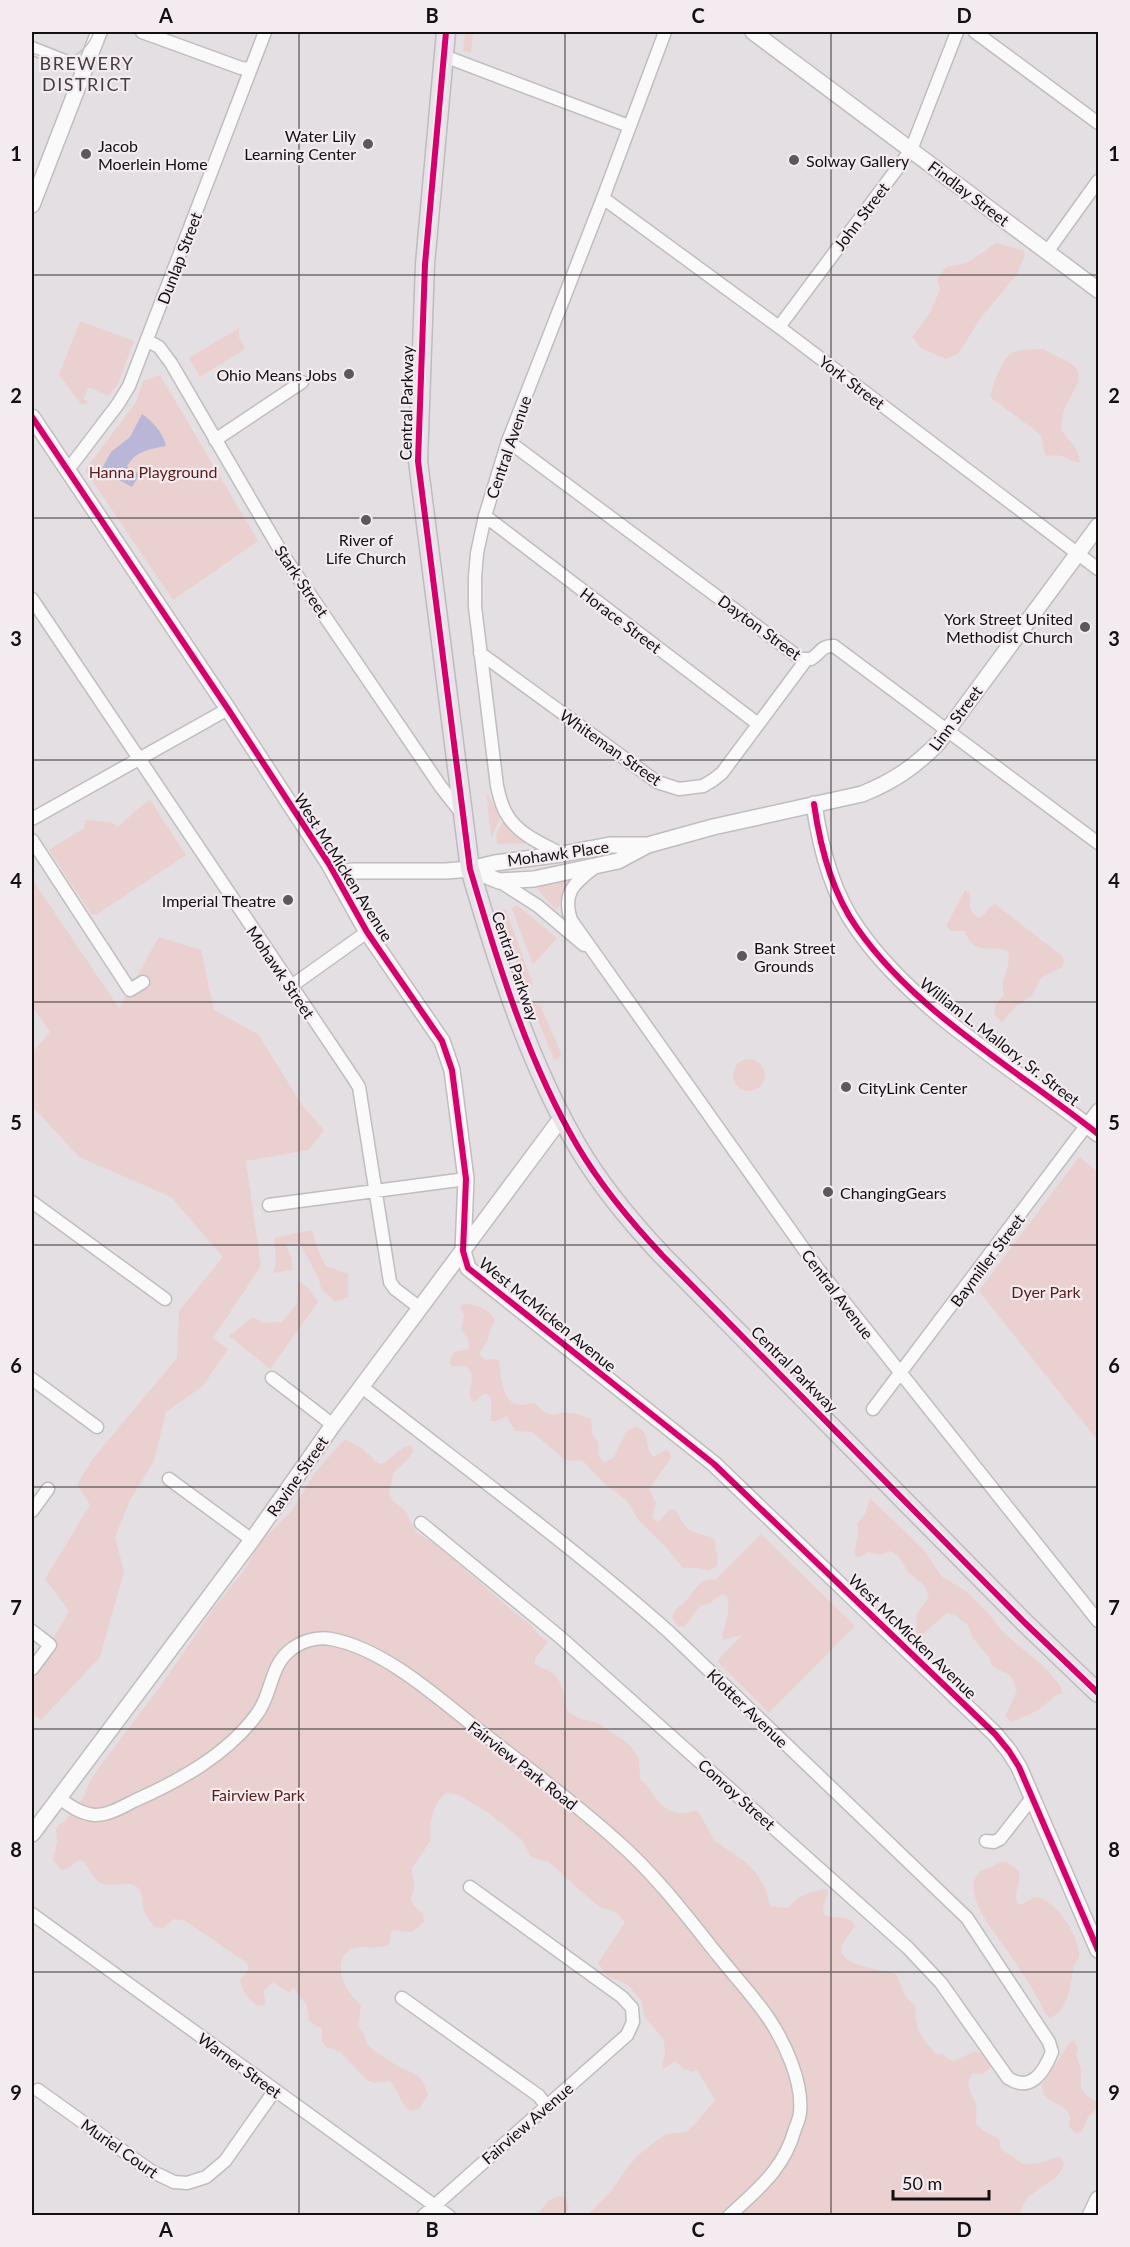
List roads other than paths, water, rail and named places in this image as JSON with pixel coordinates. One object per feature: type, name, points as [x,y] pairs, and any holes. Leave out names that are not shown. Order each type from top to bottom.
[{"type":"main road","name":"Central Parkway","points":[[446,32],[425,264],[418,460],[470,869],[510,995],[534,1057],[562,1117],[600,1180],[627,1217],[1025,1623],[1098,1694]]},
{"type":"street","points":[[32,206],[99,32]]},
{"type":"street","points":[[142,32],[241,68],[251,69]]},
{"type":"street","name":"Dunlap Street","points":[[67,471],[129,386],[265,32]]},
{"type":"street","name":"Central Avenue","points":[[562,854],[527,835],[506,813],[497,786],[480,653],[475,577],[477,553],[484,516],[508,441],[665,32]]},
{"type":"street","name":"Findlay Street","points":[[753,32],[1098,290]]},
{"type":"street","name":"John Street","points":[[779,327],[911,150],[957,32]]},
{"type":"street","points":[[975,32],[1098,123]]},
{"type":"street","points":[[32,48],[85,69]]},
{"type":"street","points":[[444,56],[629,126]]},
{"type":"street","points":[[1047,252],[1098,181]]},
{"type":"street","name":"York Street","points":[[603,198],[779,327],[1098,569]]},
{"type":"street","name":"Stark Street","points":[[148,341],[159,347],[171,363],[283,555],[441,787],[465,818]]},
{"type":"street","points":[[214,440],[302,382]]},
{"type":"street","name":"West McMicken Avenue","points":[[32,417],[228,709],[336,876],[367,932],[442,1041],[452,1070],[466,1179],[462,1251],[468,1268],[714,1464],[995,1734],[1019,1767],[1098,1950]]},
{"type":"street","name":"Dayton Street","points":[[508,441],[801,659],[815,657],[820,649],[827,645],[834,646],[1098,843]]},
{"type":"street","name":"Horace Street","points":[[484,516],[758,724]]},
{"type":"street","name":"Linn Street","points":[[712,827],[862,794],[884,785],[920,762],[948,730],[1098,526]]},
{"type":"street","name":"Mohawk Street","points":[[32,599],[359,1087],[390,1282],[395,1289],[420,1308]]},
{"type":"street","name":"Whiteman Street","points":[[480,653],[657,782],[668,787],[691,788],[713,780],[722,773],[806,660]]},
{"type":"street","points":[[32,819],[228,709]]},
{"type":"street","name":"William L. Mallory, Sr. Street","points":[[814,804],[824,855],[843,902],[856,927],[887,965],[934,1009],[1093,1130]]},
{"type":"street","name":"Mohawk Place","points":[[470,869],[499,881],[534,879],[618,861],[648,845],[712,827]]},
{"type":"street","points":[[32,840],[129,990],[143,982]]},
{"type":"street","name":"Mohawk Place","points":[[336,876],[352,871],[470,869],[610,845],[648,845]]},
{"type":"street","name":"Central Avenue","points":[[596,866],[572,887],[567,898],[571,920],[818,1269],[1098,1621]]},
{"type":"street","name":"Central Avenue","points":[[499,881],[538,906],[594,953]]},
{"type":"street","points":[[291,987],[367,932]]},
{"type":"street","name":"Baymiller Street","points":[[873,1409],[1093,1130],[1098,1110]]},
{"type":"street","name":"Ravine Street","points":[[32,1834],[252,1540],[333,1425],[562,1117]]},
{"type":"street","points":[[269,1205],[466,1179]]},
{"type":"street","points":[[32,1202],[165,1299]]},
{"type":"street","points":[[272,1378],[333,1425]]},
{"type":"street","points":[[32,1379],[97,1427]]},
{"type":"street","name":"Klotter Avenue","points":[[362,1387],[545,1527],[617,1586],[669,1632],[967,1918],[1049,2042],[1052,2052],[1048,2061],[1035,2079],[1028,2084]]},
{"type":"street","points":[[169,1479],[252,1540]]},
{"type":"street","points":[[32,1511],[48,1489]]},
{"type":"street","name":"Conroy Street","points":[[421,1522],[560,1637],[908,1948],[941,1983],[1008,2078],[1020,2084],[1028,2084]]},
{"type":"street","points":[[32,1631],[50,1645],[32,1669]]},
{"type":"street","name":"Fairview Park Road","points":[[59,1798],[83,1812],[103,1814],[147,1795],[218,1754],[250,1723],[264,1703],[280,1660],[304,1642],[318,1638],[334,1639],[397,1668],[545,1781],[624,1847],[670,1895],[769,2019],[798,2081],[800,2111],[788,2151],[778,2166],[759,2188],[729,2216]]},
{"type":"street","points":[[986,1841],[994,1842],[999,1839],[1032,1798]]},
{"type":"street","name":"Fairview Avenue","points":[[423,2216],[630,2030],[633,2013],[629,2003],[470,1887]]},
{"type":"street","name":"Warner Street","points":[[32,1914],[448,2216]]},
{"type":"street","points":[[402,1998],[539,2096],[547,2106]]},
{"type":"street","name":"Muriel Court","points":[[38,2090],[162,2178],[186,2183],[206,2177],[225,2161],[275,2090]]},
{"type":"street","points":[[1090,2216],[1098,2199]]},
{"type":"tram line","points":[[32,53],[51,58],[69,58],[83,49],[94,32]]},
{"type":"place","name":"Water Lily Learning Center","points":[[368,144]]},
{"type":"place","name":"Jacob Moerlein Home","points":[[86,154]]},
{"type":"place","name":"Solway Gallery","points":[[794,160]]},
{"type":"place","name":"Ohio Means Jobs","points":[[349,374]]},
{"type":"place","name":"River of Life Church","points":[[366,520]]},
{"type":"place","name":"York Street United Methodist Church","points":[[1085,627]]},
{"type":"place","name":"Imperial Theatre","points":[[288,900]]},
{"type":"place","name":"Bank Street Grounds","points":[[742,956]]},
{"type":"place","name":"CityLink Center","points":[[846,1087]]},
{"type":"place","name":"ChangingGears","points":[[828,1192]]},
{"type":"district","name":"BREWERY DISTRICT","points":[[87,73]]},
{"type":"park label","name":"Hanna Playground","points":[[153,471]]},
{"type":"park label","name":"Dyer Park","points":[[1046,1291]]},
{"type":"park label","name":"Fairview Park","points":[[258,1794]]}]
